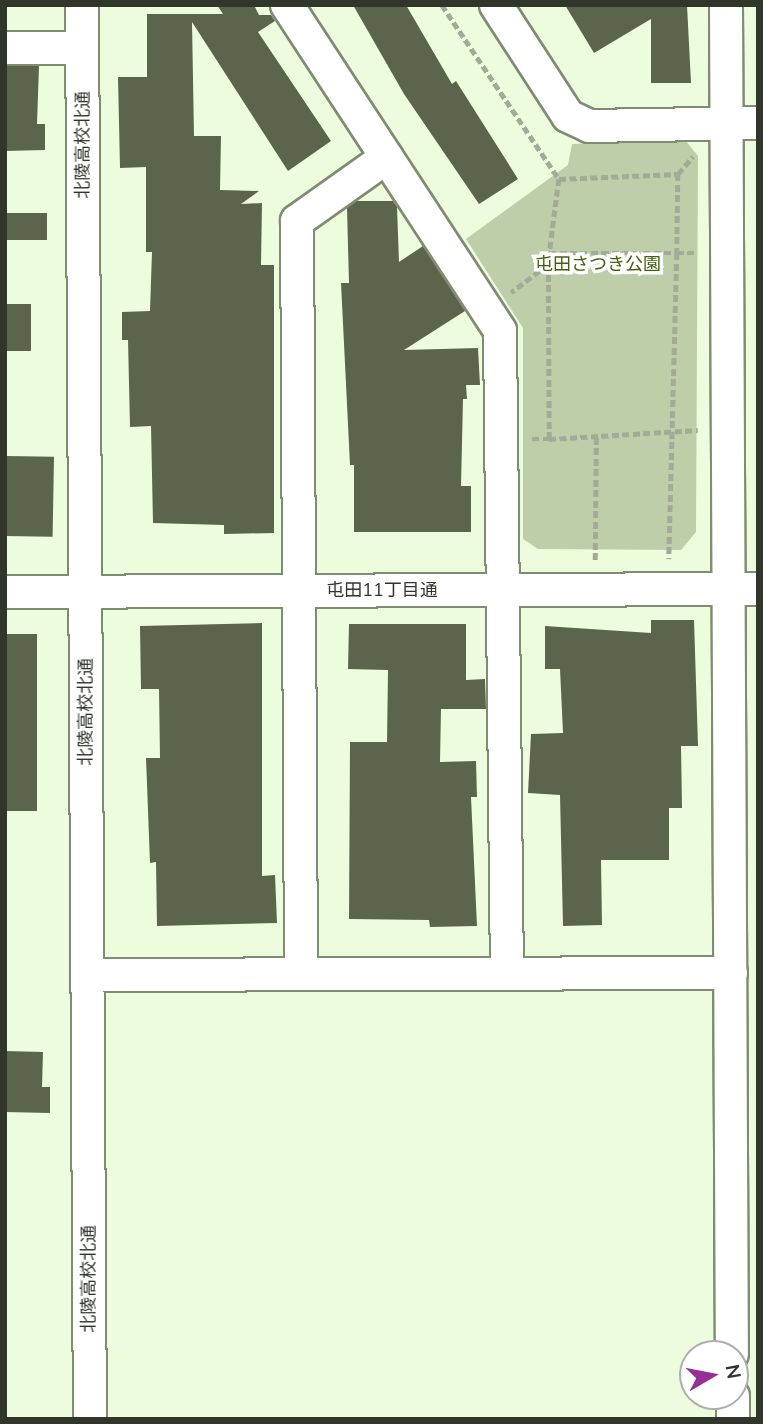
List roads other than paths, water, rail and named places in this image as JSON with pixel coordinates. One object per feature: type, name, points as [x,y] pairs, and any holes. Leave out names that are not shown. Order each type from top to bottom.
[{"type":"street","name":"北陵高校北通","points":[[82,5],[90,1419]]},
{"type":"street","points":[[287,5],[500,331],[505,590],[507,974]]},
{"type":"street","points":[[496,5],[568,116],[589,126],[758,123]]},
{"type":"street","points":[[726,5],[726,123],[743,589],[731,973],[744,1192],[733,1340]]},
{"type":"street","points":[[5,48],[82,48]]},
{"type":"street","points":[[301,974],[297,221],[387,158]]},
{"type":"street","name":"屯田11丁目通","points":[[5,592],[743,589]]},
{"type":"street","points":[[87,975],[731,973]]},
{"type":"park label","name":"屯田さつき公園","points":[[598,264]]}]
